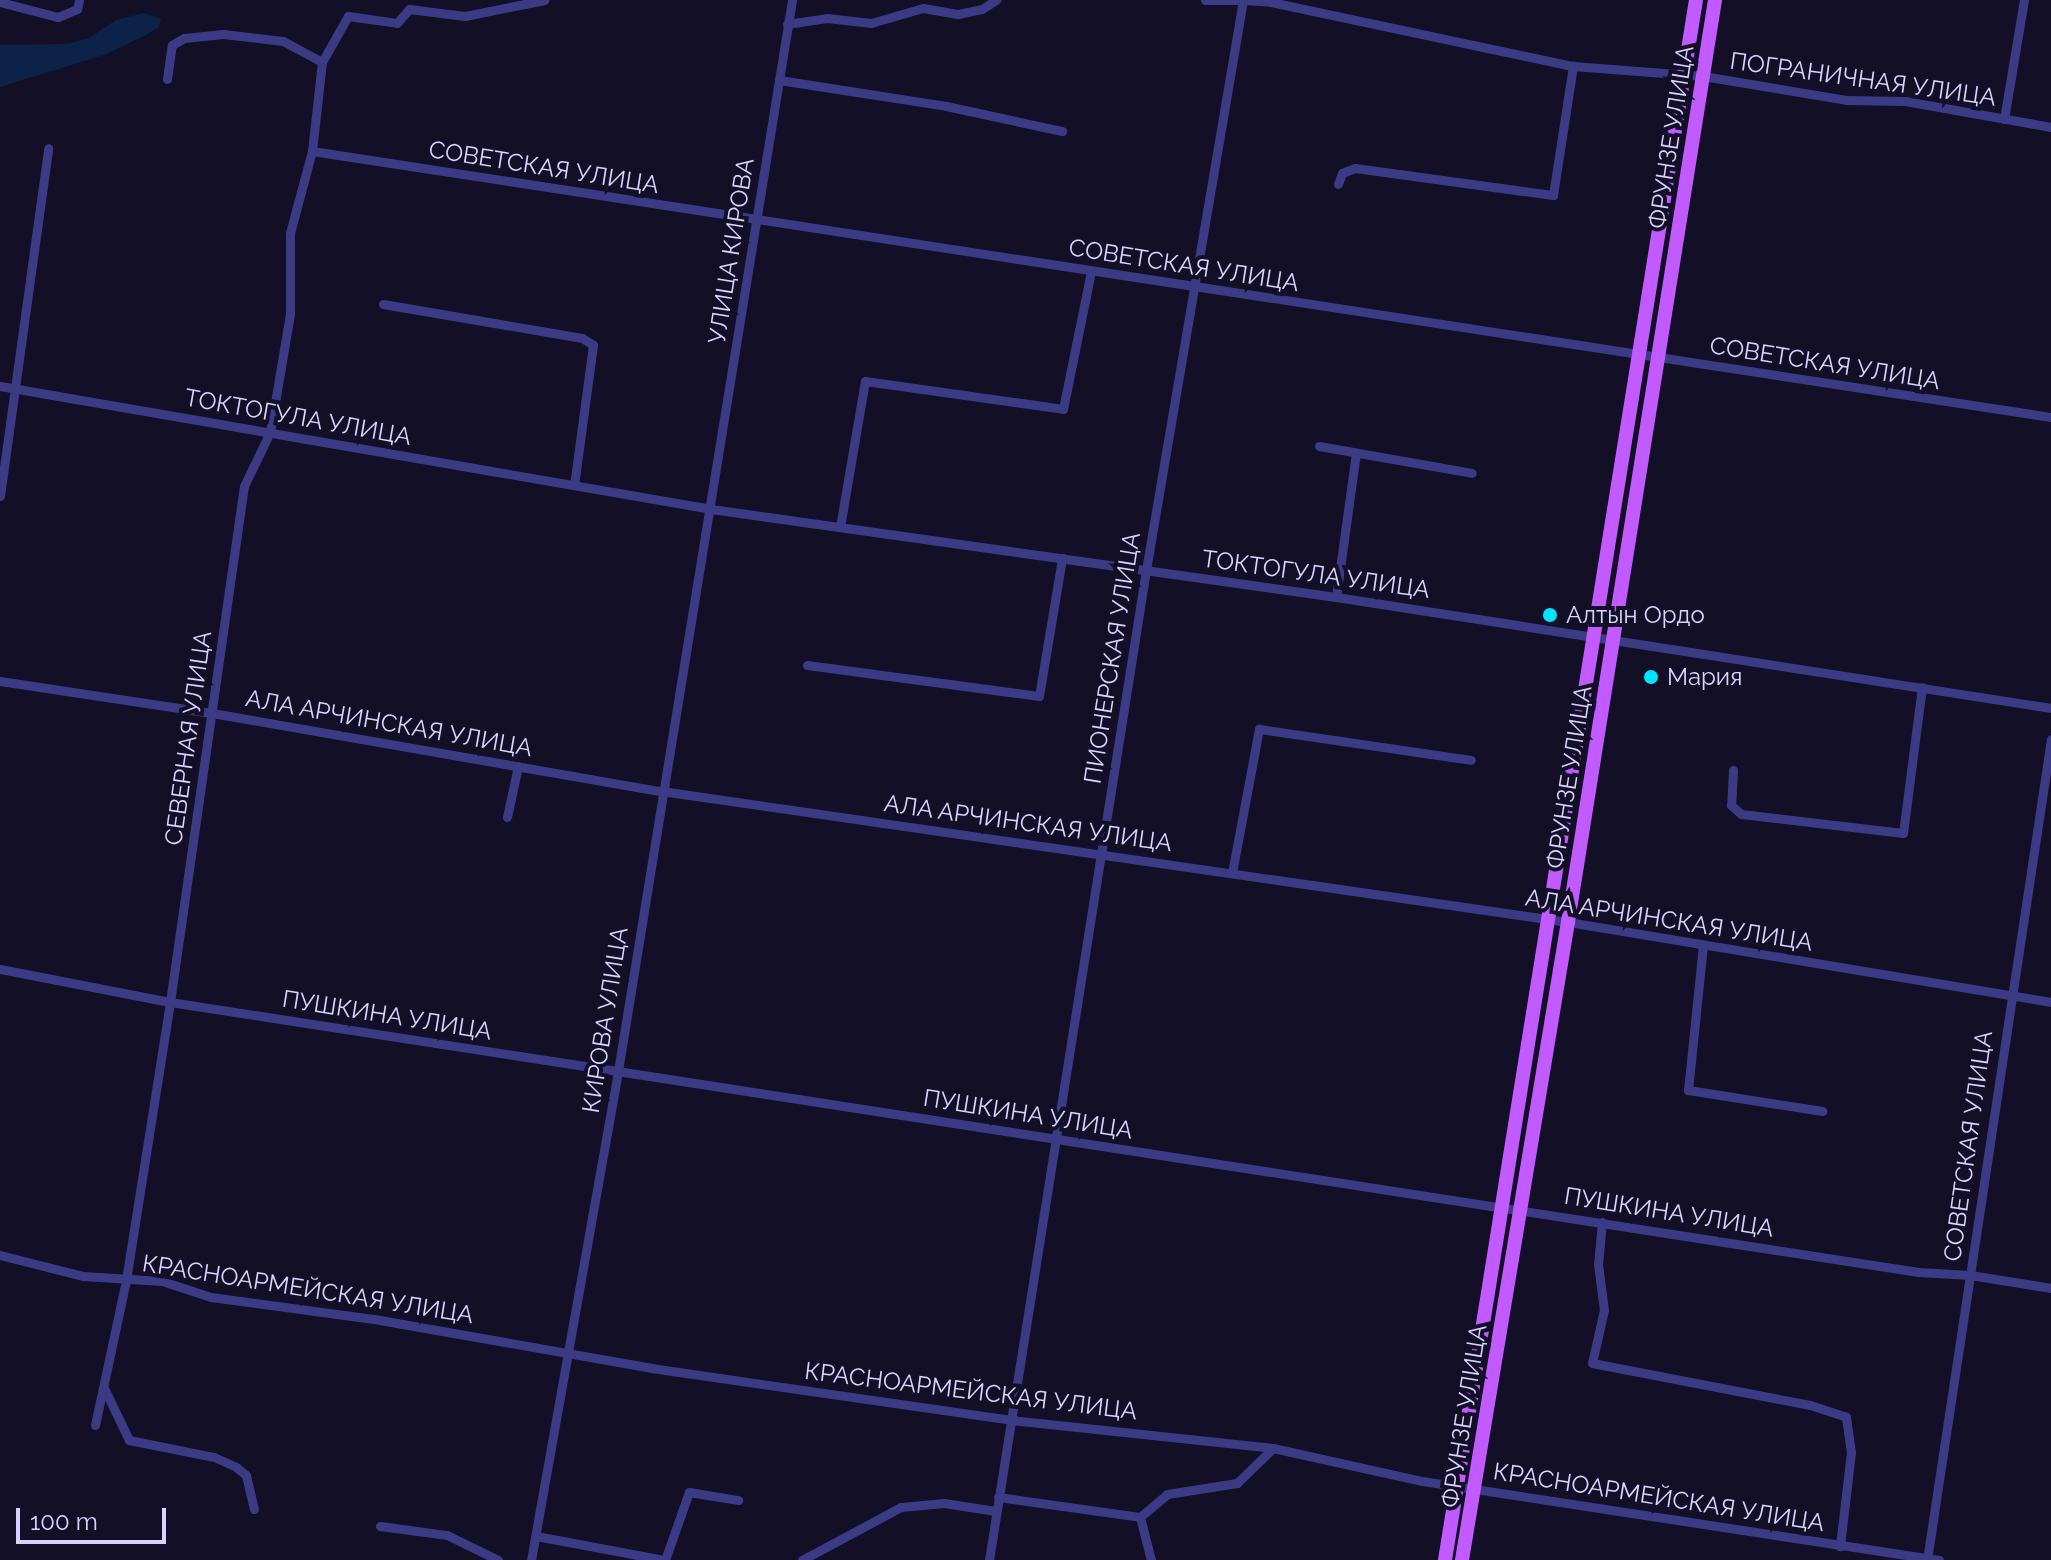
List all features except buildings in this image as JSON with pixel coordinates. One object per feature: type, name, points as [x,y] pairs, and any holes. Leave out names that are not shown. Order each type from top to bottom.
[{"type":"main road","name":"ФРУНЗЕ УЛИЦА","points":[[1445,1560],[1696,0]]},
{"type":"main road","name":"ФРУНЗЕ УЛИЦА","points":[[1462,1560],[1568,922],[1715,0]]},
{"type":"street","points":[[167,79],[172,45],[184,38],[223,34],[283,41],[322,62],[348,16],[397,23],[409,9],[465,16],[544,0]]},
{"type":"street","name":"УЛИЦА КИРОВА","points":[[711,509],[792,0]]},
{"type":"street","points":[[787,24],[827,18],[871,23],[923,8],[958,14],[982,9],[996,0]]},
{"type":"street","name":"ПОГРАНИЧНАЯ УЛИЦА","points":[[1205,0],[1271,2],[1573,66],[1703,76],[1846,100],[1905,101],[2051,127]]},
{"type":"street","name":"ПИОНЕРСКАЯ УЛИЦА","points":[[989,1560],[1146,570],[1243,0]]},
{"type":"street","points":[[2004,119],[2024,0]]},
{"type":"street","points":[[0,2],[58,17],[78,5]]},
{"type":"street","name":"СЕВЕРНАЯ УЛИЦА","points":[[95,1425],[126,1280],[170,1002],[244,486],[270,432],[290,314],[290,233],[312,151],[322,62]]},
{"type":"street","points":[[1338,184],[1342,173],[1355,168],[1553,195],[1573,66]]},
{"type":"street","points":[[779,80],[946,106],[1062,131]]},
{"type":"street","points":[[0,496],[48,148]]},
{"type":"street","name":"СОВЕТСКАЯ УЛИЦА","points":[[312,151],[2051,417]]},
{"type":"street","points":[[840,527],[865,381],[1063,409],[1091,271]]},
{"type":"street","points":[[383,304],[582,338],[593,345],[574,485]]},
{"type":"street","name":"ТОКТОГУЛА УЛИЦА","points":[[0,386],[711,509],[1336,597],[2051,708]]},
{"type":"street","points":[[1319,446],[1472,473]]},
{"type":"street","points":[[1336,597],[1356,453]]},
{"type":"street","name":"КИРОВА УЛИЦА","points":[[531,1560],[618,1071],[661,791],[711,509]]},
{"type":"street","points":[[807,665],[1039,696],[1062,558]]},
{"type":"street","name":"АЛА АРЧИНСКАЯ УЛИЦА","points":[[0,681],[212,713],[661,791],[1568,922],[2051,1002]]},
{"type":"street","points":[[1733,770],[1731,805],[1741,814],[1903,833],[1922,687]]},
{"type":"street","points":[[1232,873],[1259,729],[1471,760]]},
{"type":"street","name":"СОВЕТСКАЯ УЛИЦА","points":[[1927,1559],[2051,739]]},
{"type":"street","points":[[507,817],[518,766]]},
{"type":"street","points":[[1703,945],[1688,1090],[1822,1111]]},
{"type":"street","name":"ПУШКИНА УЛИЦА","points":[[0,969],[170,1002],[1520,1207],[1918,1272],[1970,1275],[2051,1288]]},
{"type":"street","points":[[1602,1222],[1598,1264],[1604,1310],[1592,1363],[1810,1405],[1846,1417],[1851,1452],[1840,1546]]},
{"type":"street","name":"КРАСНОАРМЕЙСКАЯ УЛИЦА","points":[[0,1255],[83,1276],[162,1281],[211,1297],[374,1319],[651,1368],[1011,1420],[1273,1448],[1312,1454],[1384,1474],[1939,1560]]},
{"type":"street","points":[[104,1386],[129,1440],[214,1457],[236,1467],[246,1475],[254,1509]]},
{"type":"street","points":[[998,1497],[1140,1517],[1167,1494],[1237,1483],[1273,1448]]},
{"type":"street","points":[[536,1536],[664,1560],[689,1492],[738,1500]]},
{"type":"street","points":[[802,1560],[901,1507],[944,1503],[995,1511]]},
{"type":"street","points":[[1140,1517],[1151,1560]]},
{"type":"street","points":[[380,1526],[447,1535],[498,1560]]},
{"type":"water","points":[[144,13],[161,19],[159,27],[104,55],[0,87],[0,45],[67,44],[89,38],[116,20]]},
{"type":"place","name":"Алтын Ордо","points":[[1550,615]]},
{"type":"place","name":"Мария","points":[[1651,677]]}]
